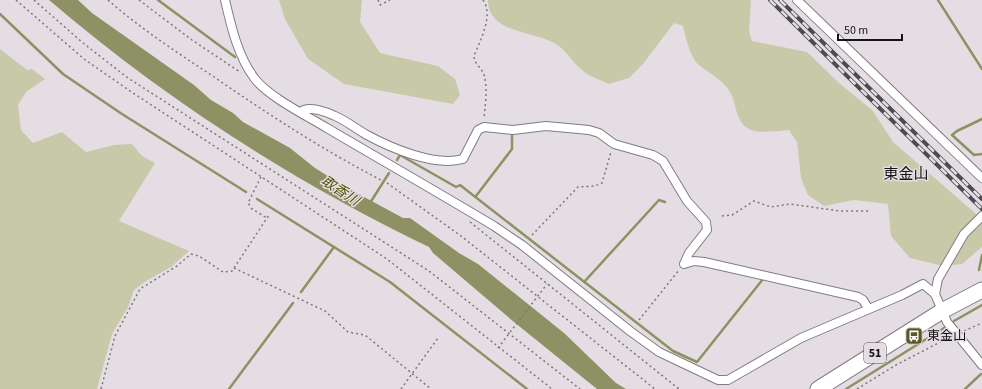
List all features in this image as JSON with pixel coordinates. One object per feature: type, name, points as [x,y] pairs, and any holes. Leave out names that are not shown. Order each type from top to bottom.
[{"type":"highway","name":"51","points":[[818,389],[942,311],[982,290]]},
{"type":"street","points":[[225,0],[232,27],[241,52],[255,79],[301,112],[494,226],[522,245],[630,331],[659,352],[718,380],[728,380],[801,338],[923,284],[935,294],[942,311],[957,334],[982,365]]},
{"type":"street","points":[[797,0],[982,178]]},
{"type":"street","points":[[301,112],[304,109],[310,109],[330,113],[366,135],[387,145],[432,160],[452,162],[463,159],[478,130],[484,127],[513,130],[546,126],[588,130],[599,133],[614,144],[653,155],[663,162],[687,201],[706,222],[707,230],[689,253],[684,264]]},
{"type":"street","points":[[935,294],[938,279],[964,234],[982,216]]},
{"type":"street","points":[[684,264],[694,261],[704,262],[858,297],[863,300],[868,308]]},
{"type":"path","points":[[16,0],[84,58],[130,91],[387,259],[498,348],[552,389]]},
{"type":"path","points":[[34,0],[83,43],[128,78],[423,266],[580,389]]},
{"type":"path","points":[[108,0],[158,39],[243,97],[348,162],[381,180]]},
{"type":"path","points":[[139,0],[192,40],[249,78],[255,79]]},
{"type":"path","points":[[378,0],[380,5],[390,0]]},
{"type":"path","points":[[483,0],[487,10],[486,22],[474,56],[474,61],[484,73],[484,127]]},
{"type":"path","points":[[532,235],[578,187],[595,186],[602,183],[614,144]]},
{"type":"path","points":[[261,176],[248,203],[252,209],[267,218]]},
{"type":"path","points":[[387,183],[461,236],[655,389]]},
{"type":"path","points":[[722,216],[732,215],[754,201],[772,207],[790,204],[840,211],[871,211]]},
{"type":"path","points":[[102,389],[115,336],[140,289],[177,266],[190,254],[199,256],[223,272],[232,271],[270,215]]},
{"type":"path","points":[[468,220],[680,389]]},
{"type":"path","points":[[639,320],[684,264]]},
{"type":"path","points":[[234,268],[330,314],[344,330],[365,335],[431,389]]},
{"type":"path","points":[[498,348],[548,283]]},
{"type":"path","points":[[857,389],[896,365],[982,323]]},
{"type":"path","points":[[401,389],[438,338]]},
{"type":"shaded area","points":[[279,0],[362,0],[360,22],[380,53],[438,66],[455,79],[460,95],[453,104],[344,84],[308,59],[285,19]]},
{"type":"shaded area","points":[[488,0],[751,0],[749,31],[752,41],[807,52],[839,83],[873,111],[893,142],[982,219],[982,247],[962,264],[943,266],[910,258],[891,236],[888,204],[854,200],[824,206],[808,195],[801,178],[797,142],[789,130],[768,132],[753,131],[744,126],[739,117],[733,98],[725,85],[699,65],[693,58],[683,26],[674,23],[643,64],[629,78],[609,84],[585,72],[556,44],[514,30],[504,25],[496,19],[490,11]]},
{"type":"shaded area","points":[[0,49],[27,70],[32,69],[45,79],[26,92],[18,105],[21,130],[33,143],[62,132],[86,152],[114,145],[132,144],[142,156],[155,163],[119,221],[189,251],[171,267],[146,281],[134,290],[128,307],[112,334],[97,389],[0,389]]},
{"type":"water","name":"取香川","points":[[49,0],[78,0],[92,13],[194,85],[211,100],[233,113],[243,122],[290,148],[315,168],[342,185],[403,218],[410,218],[459,253],[478,264],[564,333],[616,383],[626,389],[597,389],[514,322],[433,253],[429,247],[329,195],[231,136],[137,71]]},
{"type":"waterway","points":[[158,0],[235,57]]},
{"type":"waterway","points":[[938,0],[982,69]]},
{"type":"waterway","points":[[0,14],[63,74],[122,114],[246,192]]},
{"type":"waterway","points":[[982,119],[952,135],[974,155],[982,154]]},
{"type":"waterway","points":[[476,196],[512,149],[512,133]]},
{"type":"waterway","points":[[397,160],[400,155],[456,187],[460,185],[673,351],[697,362],[763,279]]},
{"type":"waterway","points":[[370,203],[389,173]]},
{"type":"waterway","points":[[257,199],[390,282],[527,389]]},
{"type":"waterway","points":[[585,281],[659,200],[665,202]]},
{"type":"waterway","points":[[301,292],[334,247]]},
{"type":"waterway","points":[[979,270],[982,255]]},
{"type":"waterway","points":[[229,389],[293,303]]},
{"type":"waterway","points":[[954,321],[982,305]]},
{"type":"waterway","points":[[846,389],[944,328]]},
{"type":"waterway","points":[[965,389],[981,374]]},
{"type":"railway","points":[[770,0],[982,209]]},
{"type":"railway","points":[[780,0],[982,199]]},
{"type":"place","name":"東金山","points":[[914,336]]},
{"type":"district","name":"東金山","points":[[906,174]]}]
